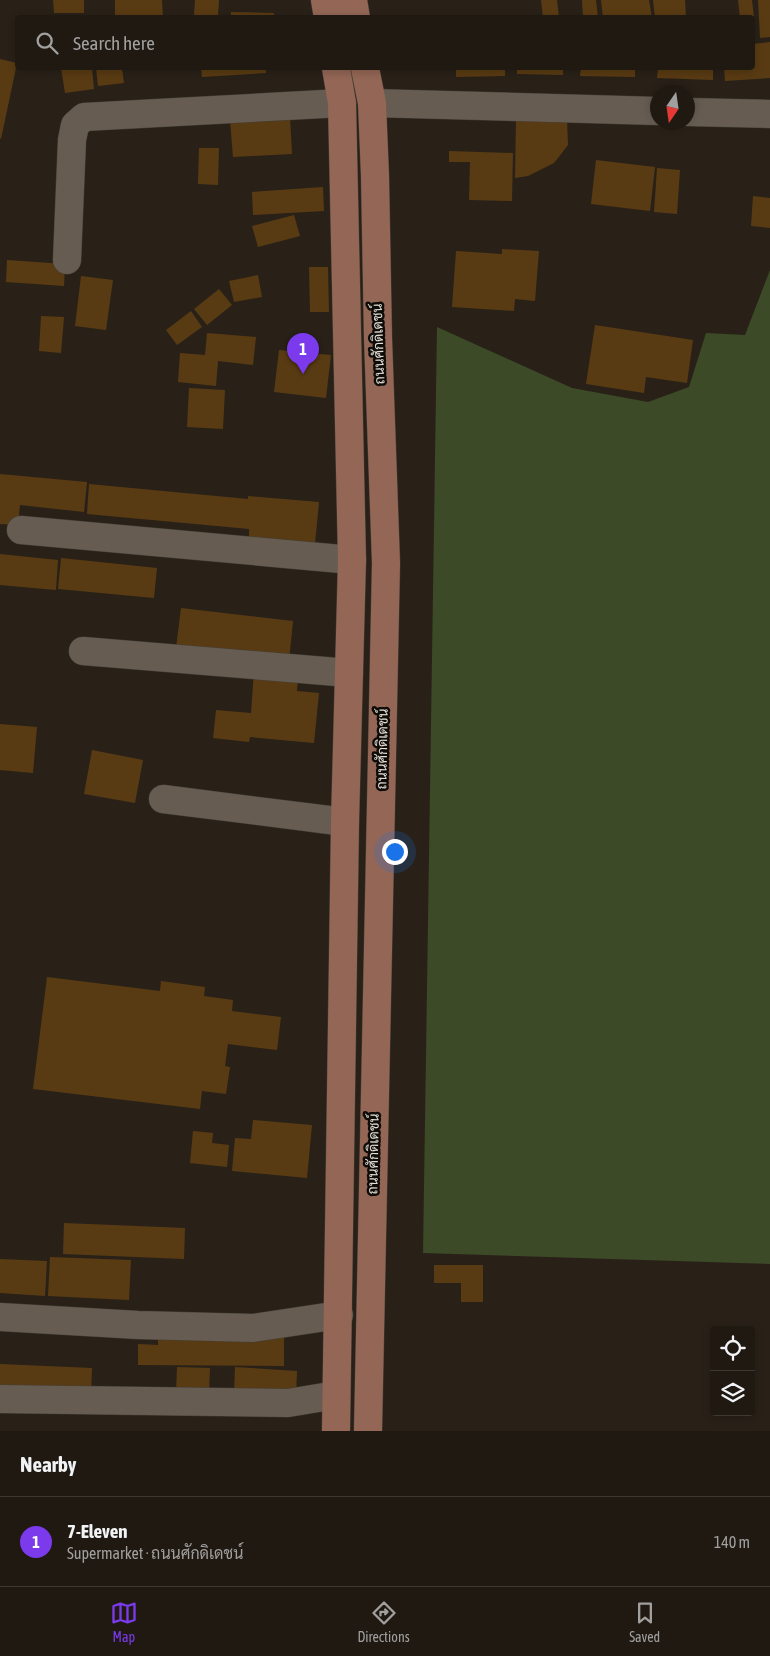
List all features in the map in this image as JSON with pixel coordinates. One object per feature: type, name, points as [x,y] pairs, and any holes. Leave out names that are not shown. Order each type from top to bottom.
[{"type":"main road","points":[[325,0],[328,15]]},
{"type":"main road","points":[[353,0],[356,15]]},
{"type":"main road","points":[[336,70],[342,103],[352,560],[345,822],[336,1431]]},
{"type":"main road","name":"ถนนศักดิเดชน์","points":[[365,70],[372,104],[386,564],[368,1431]]},
{"type":"street","points":[[67,260],[73,129],[78,121],[84,117],[342,103]]},
{"type":"street","points":[[372,104],[650,111]]},
{"type":"street","points":[[695,112],[770,114]]},
{"type":"street","points":[[21,530],[352,560]]},
{"type":"street","points":[[82,651],[349,672]]},
{"type":"street","points":[[163,799],[345,822]]},
{"type":"street","points":[[0,1317],[138,1325],[254,1328],[339,1315]]},
{"type":"street","points":[[0,1399],[288,1403],[336,1395]]},
{"type":"green space","points":[[770,270],[770,1264],[423,1253],[437,327],[572,388],[648,402],[689,387],[706,333],[745,335]]},
{"type":"building","points":[[53,0],[84,0],[84,13],[54,13]]},
{"type":"building","points":[[115,0],[162,0],[163,15],[115,15]]},
{"type":"building","points":[[195,0],[219,0],[218,15],[194,15]]},
{"type":"building","points":[[541,0],[557,0],[559,15],[543,15]]},
{"type":"building","points":[[582,0],[596,0],[598,15],[583,15]]},
{"type":"building","points":[[601,0],[649,0],[652,15],[603,15]]},
{"type":"building","points":[[653,0],[685,0],[686,15],[655,15]]},
{"type":"building","points":[[738,0],[752,0],[754,15],[740,15]]},
{"type":"building","points":[[758,0],[770,0],[770,37],[760,38]]},
{"type":"building","points":[[231,12],[274,13],[274,15],[231,15]]},
{"type":"building","points":[[770,42],[770,78],[725,81],[724,70],[755,70],[755,44]]},
{"type":"building","points":[[0,59],[15,63],[16,70],[0,138]]},
{"type":"building","points":[[61,70],[92,70],[94,89],[65,93]]},
{"type":"building","points":[[96,70],[122,70],[124,83],[98,86]]},
{"type":"building","points":[[201,70],[266,70],[266,73],[202,77]]},
{"type":"building","points":[[456,70],[505,70],[505,76],[456,77]]},
{"type":"building","points":[[517,70],[563,70],[563,75],[517,74]]},
{"type":"building","points":[[581,70],[635,70],[635,77],[580,76]]},
{"type":"building","points":[[658,70],[713,70],[713,80],[657,78]]},
{"type":"building","points":[[290,116],[292,154],[233,157],[230,120]]},
{"type":"building","points":[[516,118],[567,119],[568,145],[554,163],[528,176],[515,178]]},
{"type":"building","points":[[199,148],[219,148],[218,185],[198,184]]},
{"type":"building","points":[[449,151],[513,153],[512,201],[469,200],[470,162],[449,162]]},
{"type":"building","points":[[596,160],[655,167],[650,211],[591,204]]},
{"type":"building","points":[[657,168],[680,170],[677,214],[654,212]]},
{"type":"building","points":[[323,187],[324,211],[253,215],[252,192]]},
{"type":"building","points":[[753,196],[770,198],[770,228],[751,226]]},
{"type":"building","points":[[294,215],[300,236],[258,247],[252,226]]},
{"type":"building","points":[[502,249],[539,251],[535,301],[515,299],[514,311],[452,307],[456,251],[502,254]]},
{"type":"building","points":[[7,260],[65,264],[64,286],[6,282]]},
{"type":"building","points":[[309,267],[328,267],[329,312],[310,312]]},
{"type":"building","points":[[258,275],[262,297],[234,302],[229,281]]},
{"type":"building","points":[[81,276],[113,280],[106,330],[75,326]]},
{"type":"building","points":[[219,289],[232,305],[207,325],[194,309]]},
{"type":"building","points":[[191,311],[202,327],[177,345],[166,330]]},
{"type":"building","points":[[41,316],[64,317],[61,353],[39,351]]},
{"type":"building","points":[[595,325],[693,340],[687,383],[646,377],[644,393],[586,384]]},
{"type":"building","points":[[207,333],[256,337],[253,365],[218,361],[216,386],[178,382],[180,353],[205,355]]},
{"type":"building","points":[[279,350],[331,355],[326,398],[274,392]]},
{"type":"building","points":[[189,388],[225,390],[223,429],[187,427]]},
{"type":"building","points":[[0,474],[87,482],[84,512],[20,505],[18,525],[0,524]]},
{"type":"building","points":[[89,484],[248,499],[248,496],[319,502],[315,544],[249,538],[249,529],[87,514]]},
{"type":"building","points":[[0,554],[58,560],[56,590],[0,585]]},
{"type":"building","points":[[61,558],[157,568],[154,598],[58,589]]},
{"type":"building","points":[[181,608],[293,621],[289,661],[176,648]]},
{"type":"building","points":[[254,671],[298,676],[297,691],[319,693],[314,743],[250,737],[249,742],[213,738],[216,710],[251,713]]},
{"type":"building","points":[[0,724],[37,727],[33,773],[0,770]]},
{"type":"building","points":[[92,750],[143,760],[135,803],[84,794]]},
{"type":"building","points":[[47,977],[160,991],[161,981],[205,987],[204,996],[233,1000],[232,1011],[281,1017],[277,1050],[228,1044],[225,1066],[230,1067],[226,1094],[202,1091],[200,1109],[33,1089]]},
{"type":"building","points":[[253,1120],[312,1125],[307,1178],[232,1171],[235,1138],[251,1139]]},
{"type":"building","points":[[193,1131],[213,1133],[212,1143],[229,1145],[227,1167],[190,1163]]},
{"type":"building","points":[[64,1223],[185,1228],[184,1259],[63,1254]]},
{"type":"building","points":[[50,1257],[131,1260],[129,1300],[48,1296]]},
{"type":"building","points":[[0,1259],[47,1261],[45,1296],[0,1293]]},
{"type":"building","points":[[434,1265],[483,1265],[483,1302],[461,1302],[461,1283],[434,1283]]},
{"type":"building","points":[[158,1332],[284,1332],[284,1366],[138,1365],[138,1344],[158,1345]]},
{"type":"building","points":[[0,1364],[92,1368],[91,1394],[0,1390]]},
{"type":"building","points":[[177,1367],[210,1368],[209,1394],[176,1393]]},
{"type":"building","points":[[235,1367],[297,1371],[296,1397],[234,1393]]},
{"type":"place","name":"7-Eleven","points":[[303,374]]}]
